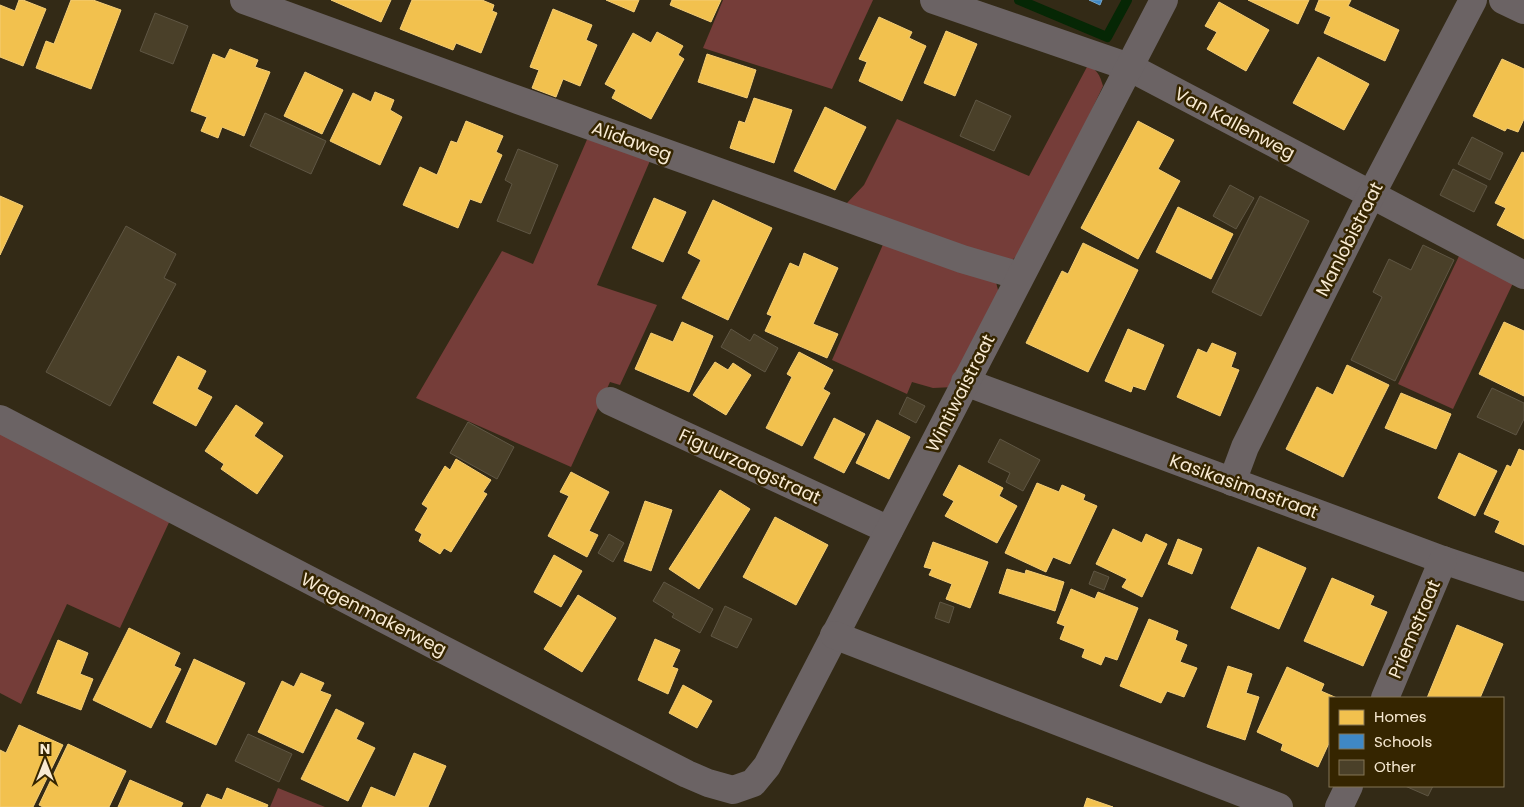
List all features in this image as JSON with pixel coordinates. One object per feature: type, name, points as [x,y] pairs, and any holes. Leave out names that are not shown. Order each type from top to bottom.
[{"type":"street","name":"Alidaweg","points":[[244,0],[943,252],[1020,276]]},
{"type":"street","name":"Van Kallenweg","points":[[935,0],[1129,67],[1524,276]]},
{"type":"street","name":"Wintiwaistraat","points":[[753,783],[767,766],[1164,0]]},
{"type":"street","name":"Manlobistraat","points":[[1232,482],[1246,447],[1371,195],[1473,0]]},
{"type":"street","points":[[1503,0],[1524,10]]},
{"type":"street","name":"Kasikasimastraat","points":[[966,382],[1442,560],[1524,587]]},
{"type":"street","name":"Figuurzaagstraat","points":[[610,402],[889,530]]},
{"type":"street","name":"Wagenmakerweg","points":[[0,419],[687,774],[732,790],[753,783]]},
{"type":"street","name":"Priemstraat","points":[[1385,697],[1442,560]]},
{"type":"street","points":[[834,635],[1251,802],[1279,807]]},
{"type":"street","points":[[1339,807],[1349,787]]},
{"type":"shaded area","points":[[723,0],[873,0],[832,89],[703,48]]},
{"type":"shaded area","points":[[1088,65],[1098,73],[1103,86],[1028,245],[1008,264],[845,212],[847,203],[864,185],[897,119],[1029,176]]},
{"type":"shaded area","points":[[589,135],[652,156],[597,285],[657,305],[620,385],[610,382],[571,467],[416,398],[502,251],[533,264]]},
{"type":"shaded area","points":[[885,240],[996,282],[999,294],[954,387],[933,388],[912,382],[907,394],[832,360]]},
{"type":"shaded area","points":[[1460,254],[1514,281],[1453,409],[1398,384]]},
{"type":"shaded area","points":[[0,425],[172,516],[120,628],[67,604],[21,704],[0,693]]},
{"type":"shaded area","points":[[278,788],[325,807],[270,807]]},
{"type":"building: Homes","points":[[19,0],[46,9],[23,66],[0,57],[0,5],[15,11]]},
{"type":"building: Homes","points":[[71,0],[93,0],[121,10],[91,89],[36,68],[46,41],[54,44]]},
{"type":"building: Homes","points":[[331,0],[391,0],[381,22]]},
{"type":"building: Homes","points":[[412,0],[482,0],[494,5],[492,11],[497,13],[481,53],[456,43],[453,50],[400,29]]},
{"type":"building: Homes","points":[[606,0],[639,0],[634,12]]},
{"type":"building: Homes","points":[[672,0],[721,0],[711,22],[670,5]]},
{"type":"building: Homes","points":[[1248,0],[1309,0],[1298,24]]},
{"type":"building: Homes","points":[[1319,0],[1351,0],[1348,6],[1399,30],[1385,61],[1324,33],[1331,17],[1315,10]]},
{"type":"building: Homes","points":[[1219,2],[1269,30],[1246,71],[1207,49],[1217,32],[1205,26]]},
{"type":"building: Homes","points":[[553,9],[592,25],[586,40],[597,45],[580,86],[563,79],[556,97],[532,88],[539,70],[530,67]]},
{"type":"building: Homes","points":[[879,17],[912,32],[909,38],[926,46],[902,101],[859,81],[867,62],[859,59]]},
{"type":"building: Homes","points":[[946,31],[977,44],[955,96],[924,83]]},
{"type":"building: Homes","points":[[657,32],[683,46],[678,55],[684,59],[651,119],[612,98],[616,90],[605,84],[633,33],[651,43]]},
{"type":"building: Homes","points":[[230,49],[258,60],[255,67],[270,72],[244,136],[222,127],[218,138],[201,131],[207,117],[191,111],[213,54],[225,59]]},
{"type":"building: Homes","points":[[707,54],[756,70],[747,98],[698,82]]},
{"type":"building: Homes","points":[[1318,57],[1369,84],[1344,130],[1293,103]]},
{"type":"building: Homes","points":[[1502,59],[1524,69],[1524,119],[1518,132],[1507,128],[1505,131],[1473,116]]},
{"type":"building: Homes","points":[[305,72],[343,90],[322,134],[284,116]]},
{"type":"building: Homes","points":[[375,92],[394,100],[390,110],[402,117],[380,165],[330,141],[353,93],[371,102]]},
{"type":"building: Homes","points":[[754,98],[792,110],[774,163],[730,148],[739,121],[745,123]]},
{"type":"building: Homes","points":[[825,107],[866,127],[835,190],[794,171]]},
{"type":"building: Homes","points":[[466,121],[503,136],[496,152],[502,155],[481,203],[470,199],[458,228],[403,205],[420,167],[437,175],[451,141],[457,143]]},
{"type":"building: Homes","points":[[1138,121],[1174,140],[1158,169],[1180,181],[1138,259],[1081,228]]},
{"type":"building: Homes","points":[[1522,152],[1524,153],[1524,239],[1497,225],[1506,208],[1495,203]]},
{"type":"building: Homes","points":[[0,196],[23,206],[0,255]]},
{"type":"building: Homes","points":[[654,198],[686,212],[663,262],[632,248]]},
{"type":"building: Homes","points":[[713,200],[772,228],[728,320],[682,298],[701,260],[688,253]]},
{"type":"building: Homes","points":[[1178,207],[1233,234],[1211,279],[1156,252]]},
{"type":"building: Homes","points":[[1083,243],[1138,270],[1088,372],[1026,343],[1062,271],[1068,274]]},
{"type":"building: Homes","points":[[804,253],[838,268],[813,324],[838,334],[827,358],[765,331],[772,316],[767,314],[790,263],[799,267]]},
{"type":"building: Homes","points":[[682,322],[713,336],[689,392],[635,369],[651,333],[673,342]]},
{"type":"building: Homes","points":[[1504,322],[1524,331],[1524,396],[1479,374]]},
{"type":"building: Homes","points":[[1128,329],[1164,345],[1145,390],[1133,386],[1131,392],[1105,381]]},
{"type":"building: Homes","points":[[1212,343],[1236,353],[1231,367],[1239,370],[1220,416],[1177,397],[1198,349],[1207,353]]},
{"type":"building: Homes","points":[[799,352],[833,370],[823,389],[830,393],[802,446],[766,428],[792,377],[787,374]]},
{"type":"building: Homes","points":[[178,356],[206,371],[197,389],[212,397],[196,426],[153,403]]},
{"type":"building: Homes","points":[[715,362],[728,370],[733,363],[751,375],[726,415],[693,395]]},
{"type":"building: Homes","points":[[1347,365],[1389,385],[1343,477],[1286,449],[1317,387],[1333,395]]},
{"type":"building: Homes","points":[[1401,393],[1451,414],[1436,449],[1385,428]]},
{"type":"building: Homes","points":[[236,405],[263,423],[254,436],[283,456],[257,494],[221,469],[224,464],[205,451]]},
{"type":"building: Homes","points":[[834,418],[865,434],[844,473],[814,458]]},
{"type":"building: Homes","points":[[877,420],[910,437],[889,479],[856,463]]},
{"type":"building: Homes","points":[[1519,449],[1524,451],[1524,545],[1495,532],[1500,521],[1484,514],[1507,465],[1511,467]]},
{"type":"building: Homes","points":[[1459,453],[1497,471],[1475,516],[1438,498]]},
{"type":"building: Homes","points":[[456,459],[491,480],[483,492],[487,494],[451,552],[444,548],[440,554],[419,541],[422,534],[415,530],[428,508],[422,504],[445,466],[450,470]]},
{"type":"building: Homes","points":[[959,465],[1003,488],[999,496],[1017,506],[997,543],[945,516],[954,501],[943,495]]},
{"type":"building: Homes","points":[[571,472],[609,492],[589,531],[598,535],[587,557],[548,536],[569,496],[560,492]]},
{"type":"building: Homes","points":[[1037,483],[1059,492],[1062,485],[1085,495],[1083,500],[1097,506],[1070,564],[1053,557],[1046,572],[1005,553]]},
{"type":"building: Homes","points":[[720,490],[750,509],[699,589],[669,569]]},
{"type":"building: Homes","points":[[645,501],[672,510],[651,571],[624,561]]},
{"type":"building: Homes","points":[[775,517],[828,545],[796,605],[743,577]]},
{"type":"building: Homes","points":[[1113,529],[1142,543],[1146,534],[1167,544],[1142,597],[1122,587],[1127,579],[1096,564]]},
{"type":"building: Homes","points":[[1178,539],[1202,549],[1192,574],[1168,564]]},
{"type":"building: Homes","points":[[933,542],[988,562],[970,608],[946,599],[952,584],[929,575],[932,569],[924,567]]},
{"type":"building: Homes","points":[[1258,547],[1306,568],[1279,629],[1231,608]]},
{"type":"building: Homes","points":[[554,555],[582,571],[561,607],[534,592]]},
{"type":"building: Homes","points":[[1007,569],[1025,574],[1026,570],[1064,582],[1055,611],[999,593]]},
{"type":"building: Homes","points":[[1332,578],[1374,596],[1370,605],[1387,612],[1363,666],[1304,641]]},
{"type":"building: Homes","points":[[1071,589],[1095,599],[1098,592],[1138,608],[1117,660],[1105,656],[1101,665],[1082,657],[1085,649],[1060,639],[1065,626],[1057,623]]},
{"type":"building: Homes","points":[[578,595],[616,618],[582,672],[544,649]]},
{"type":"building: Homes","points":[[1149,619],[1178,631],[1175,640],[1187,645],[1180,662],[1197,668],[1184,697],[1167,691],[1161,703],[1120,686]]},
{"type":"building: Homes","points":[[1457,625],[1503,644],[1480,697],[1427,697]]},
{"type":"building: Homes","points":[[129,628],[180,653],[174,666],[181,669],[151,728],[93,700]]},
{"type":"building: Homes","points":[[655,639],[680,650],[672,667],[678,669],[668,694],[638,680]]},
{"type":"building: Homes","points":[[58,640],[88,653],[80,674],[93,679],[81,710],[37,693]]},
{"type":"building: Homes","points":[[194,659],[245,683],[216,745],[166,722]]},
{"type":"building: Homes","points":[[1228,666],[1252,674],[1246,693],[1259,697],[1245,740],[1207,727]]},
{"type":"building: Homes","points":[[1287,667],[1324,684],[1321,691],[1335,697],[1329,697],[1329,743],[1318,767],[1281,750],[1283,744],[1257,732]]},
{"type":"building: Homes","points":[[301,673],[324,683],[320,691],[331,695],[303,753],[258,732],[282,681],[294,687]]},
{"type":"building: Homes","points":[[683,685],[712,701],[697,728],[669,713]]},
{"type":"building: Homes","points":[[336,709],[364,723],[356,739],[375,748],[348,801],[301,779]]},
{"type":"building: Homes","points":[[19,725],[63,745],[33,807],[0,807],[0,750],[6,753]]},
{"type":"building: Homes","points":[[68,744],[126,771],[109,807],[43,807],[39,805]]},
{"type":"building: Homes","points":[[414,753],[446,766],[428,807],[362,807],[371,787],[395,797]]},
{"type":"building: Homes","points":[[130,780],[183,803],[181,807],[118,807]]},
{"type":"building: Homes","points":[[227,788],[268,805],[267,807],[201,807],[207,794],[222,800]]},
{"type":"building: Homes","points":[[1087,798],[1113,807],[1084,807]]},
{"type":"building: Schools","points":[[1089,0],[1102,0],[1100,5]]},
{"type":"building: Other","points":[[155,13],[188,26],[173,64],[140,51]]},
{"type":"building: Other","points":[[976,100],[1011,116],[994,151],[960,136]]},
{"type":"building: Other","points":[[265,113],[326,141],[311,174],[250,146]]},
{"type":"building: Other","points":[[1472,137],[1503,153],[1490,180],[1458,164]]},
{"type":"building: Other","points":[[518,149],[558,165],[530,234],[497,221],[512,184],[505,180]]},
{"type":"building: Other","points":[[1453,169],[1487,186],[1474,212],[1440,195]]},
{"type":"building: Other","points":[[1230,185],[1254,198],[1236,229],[1213,216]]},
{"type":"building: Other","points":[[1260,196],[1309,221],[1261,316],[1212,292]]},
{"type":"building: Other","points":[[126,226],[176,254],[164,278],[176,284],[110,406],[46,372]]},
{"type":"building: Other","points":[[1423,245],[1454,260],[1395,381],[1351,360],[1382,297],[1373,292],[1389,259],[1411,270]]},
{"type":"building: Other","points":[[731,329],[750,341],[754,334],[778,348],[765,372],[721,347]]},
{"type":"building: Other","points":[[1492,388],[1524,403],[1524,419],[1516,435],[1477,417]]},
{"type":"building: Other","points":[[907,397],[925,406],[916,423],[899,414]]},
{"type":"building: Other","points":[[468,422],[514,447],[497,479],[450,453]]},
{"type":"building: Other","points":[[1000,439],[1040,460],[1023,491],[1006,482],[1010,473],[988,462]]},
{"type":"building: Other","points":[[609,534],[624,543],[613,562],[598,553]]},
{"type":"building: Other","points":[[1094,571],[1109,577],[1104,590],[1089,584]]},
{"type":"building: Other","points":[[664,582],[713,609],[700,633],[672,617],[674,614],[653,601]]},
{"type":"building: Other","points":[[940,602],[954,607],[949,623],[935,618]]},
{"type":"building: Other","points":[[725,606],[752,619],[737,648],[711,636]]},
{"type":"building: Other","points":[[248,734],[292,754],[279,782],[235,761]]},
{"type":"building: Other","points":[[1407,787],[1432,787],[1428,796]]},
{"type":"waterway","points":[[1019,0],[1107,37],[1127,0]]}]
